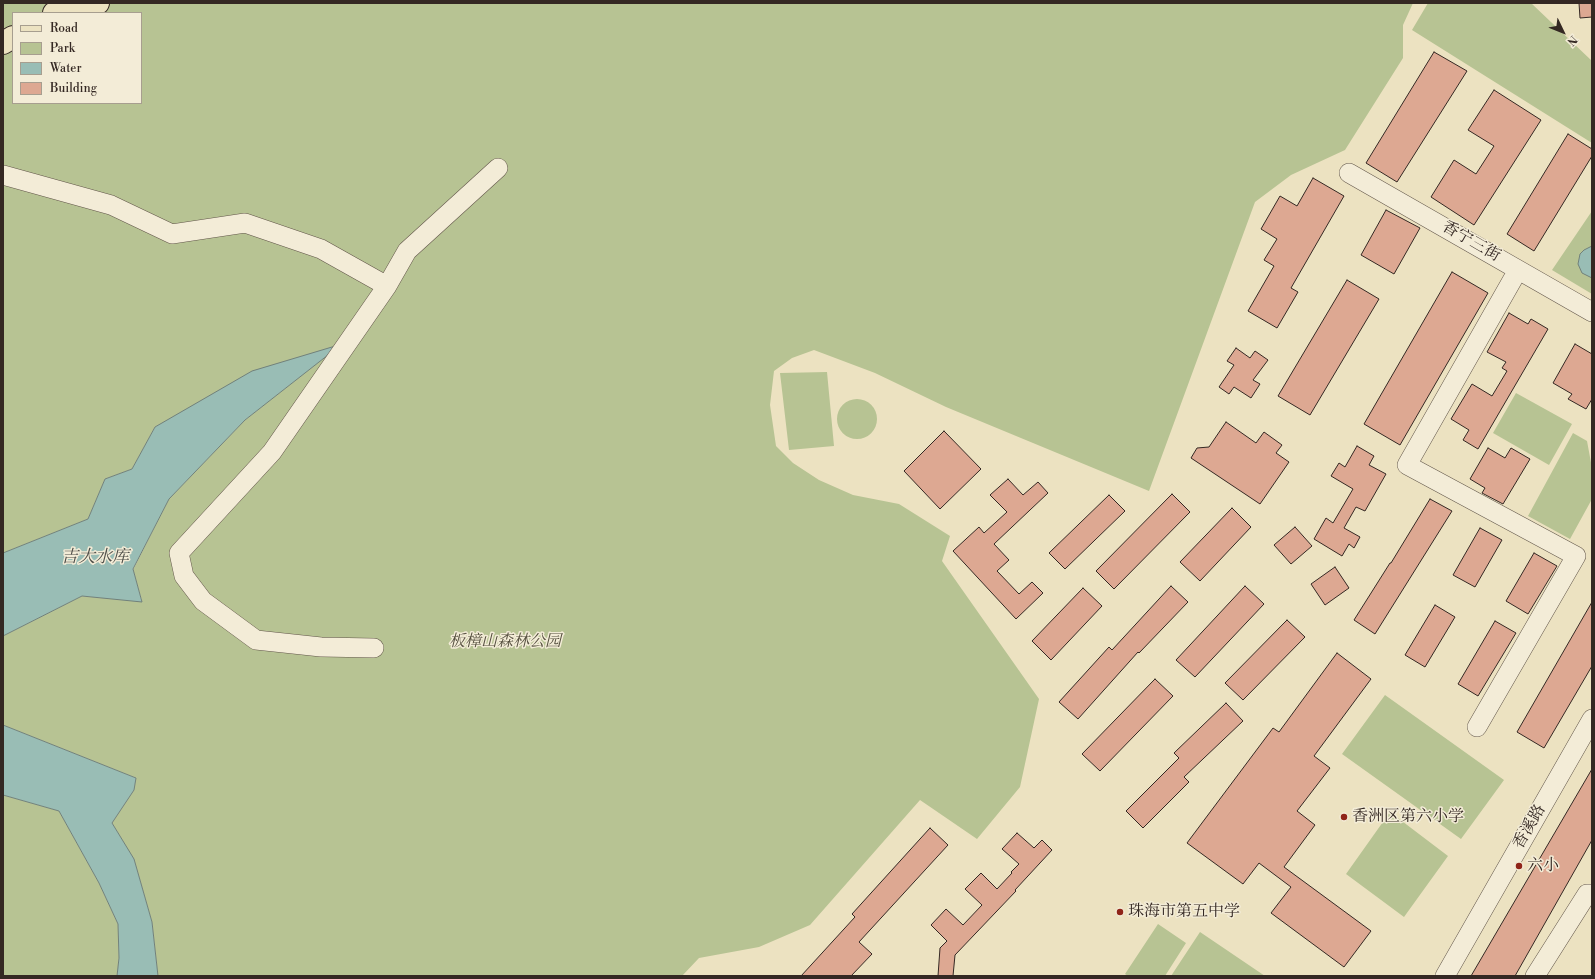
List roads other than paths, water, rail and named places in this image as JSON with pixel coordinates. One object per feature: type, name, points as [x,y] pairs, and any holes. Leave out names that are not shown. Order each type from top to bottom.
[{"type":"main road","points":[[56,12],[70,3]]},
{"type":"main road","points":[[83,12],[98,3]]},
{"type":"main road","points":[[3,43],[12,38]]},
{"type":"street","points":[[374,648],[321,647],[256,640],[203,600],[184,576],[178,553],[272,452],[387,286],[407,251],[498,168]]},
{"type":"street","name":"香宁三街","points":[[1349,173],[1592,312]]},
{"type":"street","points":[[3,175],[111,205],[172,234],[245,223],[321,249],[387,286]]},
{"type":"street","points":[[1477,726],[1576,556],[1407,465],[1518,270]]},
{"type":"street","name":"香溪路","points":[[1444,976],[1592,719]]},
{"type":"street","points":[[1535,976],[1587,894],[1592,894]]},
{"type":"water","points":[[1592,246],[1592,278],[1582,273],[1578,264],[1580,254]]},
{"type":"water","name":"吉大水库","points":[[342,344],[245,420],[169,499],[133,569],[142,602],[82,596],[3,636],[3,553],[88,519],[105,479],[132,469],[155,427],[252,371]]},
{"type":"water","points":[[3,725],[136,778],[134,790],[112,823],[134,859],[152,922],[158,976],[117,976],[119,958],[118,924],[99,883],[59,811],[3,795]]},
{"type":"place","name":"香洲区第六小学","points":[[1344,817]]},
{"type":"place","name":"六小","points":[[1519,866]]},
{"type":"place","name":"珠海市第五中学","points":[[1120,912]]},
{"type":"park label","name":"板樟山森林公园","points":[[505,642]]}]
